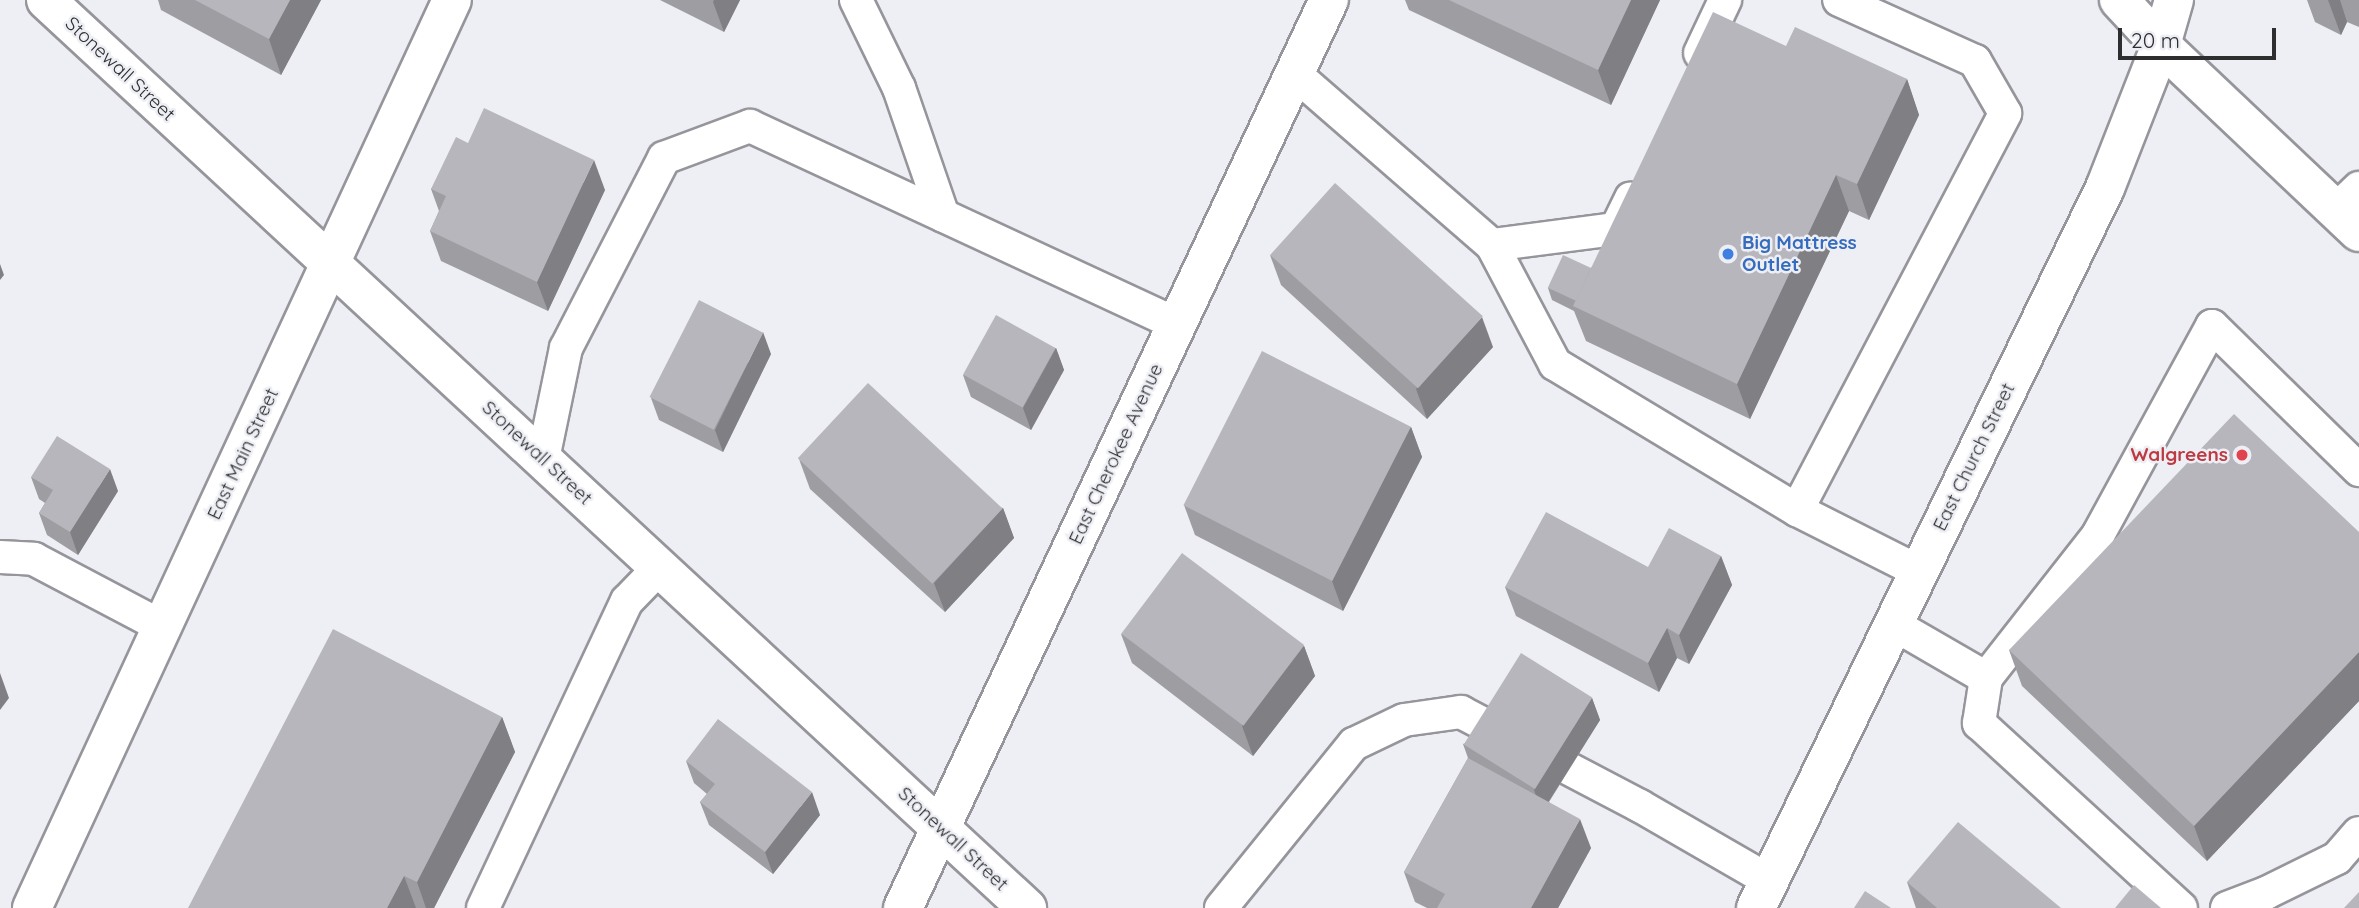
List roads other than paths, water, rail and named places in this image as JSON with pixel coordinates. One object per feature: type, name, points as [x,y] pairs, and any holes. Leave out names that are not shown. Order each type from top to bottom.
[{"type":"street","name":"Stonewall Street","points":[[46,0],[1027,908]]},
{"type":"street","name":"East Main Street","points":[[32,908],[452,0]]},
{"type":"street","name":"East Cherokee Avenue","points":[[903,908],[1329,0]]},
{"type":"street","points":[[2119,0],[2161,46],[2351,210]]},
{"type":"street","name":"East Church Street","points":[[1763,894],[2105,188],[2161,46],[2174,0]]},
{"type":"lane","points":[[856,0],[899,88],[943,216]]},
{"type":"lane","points":[[1685,85],[1725,0]]},
{"type":"lane","points":[[1797,509],[2005,113],[1975,61],[1839,0]]},
{"type":"lane","points":[[1294,74],[1492,245],[1555,364],[1797,509],[1918,571]]},
{"type":"lane","points":[[543,459],[566,348],[664,158],[750,126],[1177,324]]},
{"type":"lane","points":[[1492,245],[1616,229],[1645,169]]},
{"type":"lane","points":[[2181,908],[1979,723],[1986,678],[2098,535],[2212,326],[2359,470]]},
{"type":"lane","points":[[0,557],[34,559],[163,627]]},
{"type":"lane","points":[[483,908],[627,601],[660,567]]},
{"type":"lane","points":[[1893,624],[1986,678]]},
{"type":"lane","points":[[1221,908],[1354,744],[1404,720],[1461,712],[1640,806],[1763,894]]},
{"type":"lane","points":[[2227,908],[2337,858],[2359,833]]},
{"type":"place","name":"Big Mattress Outlet","points":[[1728,254]]},
{"type":"place","name":"Walgreens","points":[[2242,455]]}]
